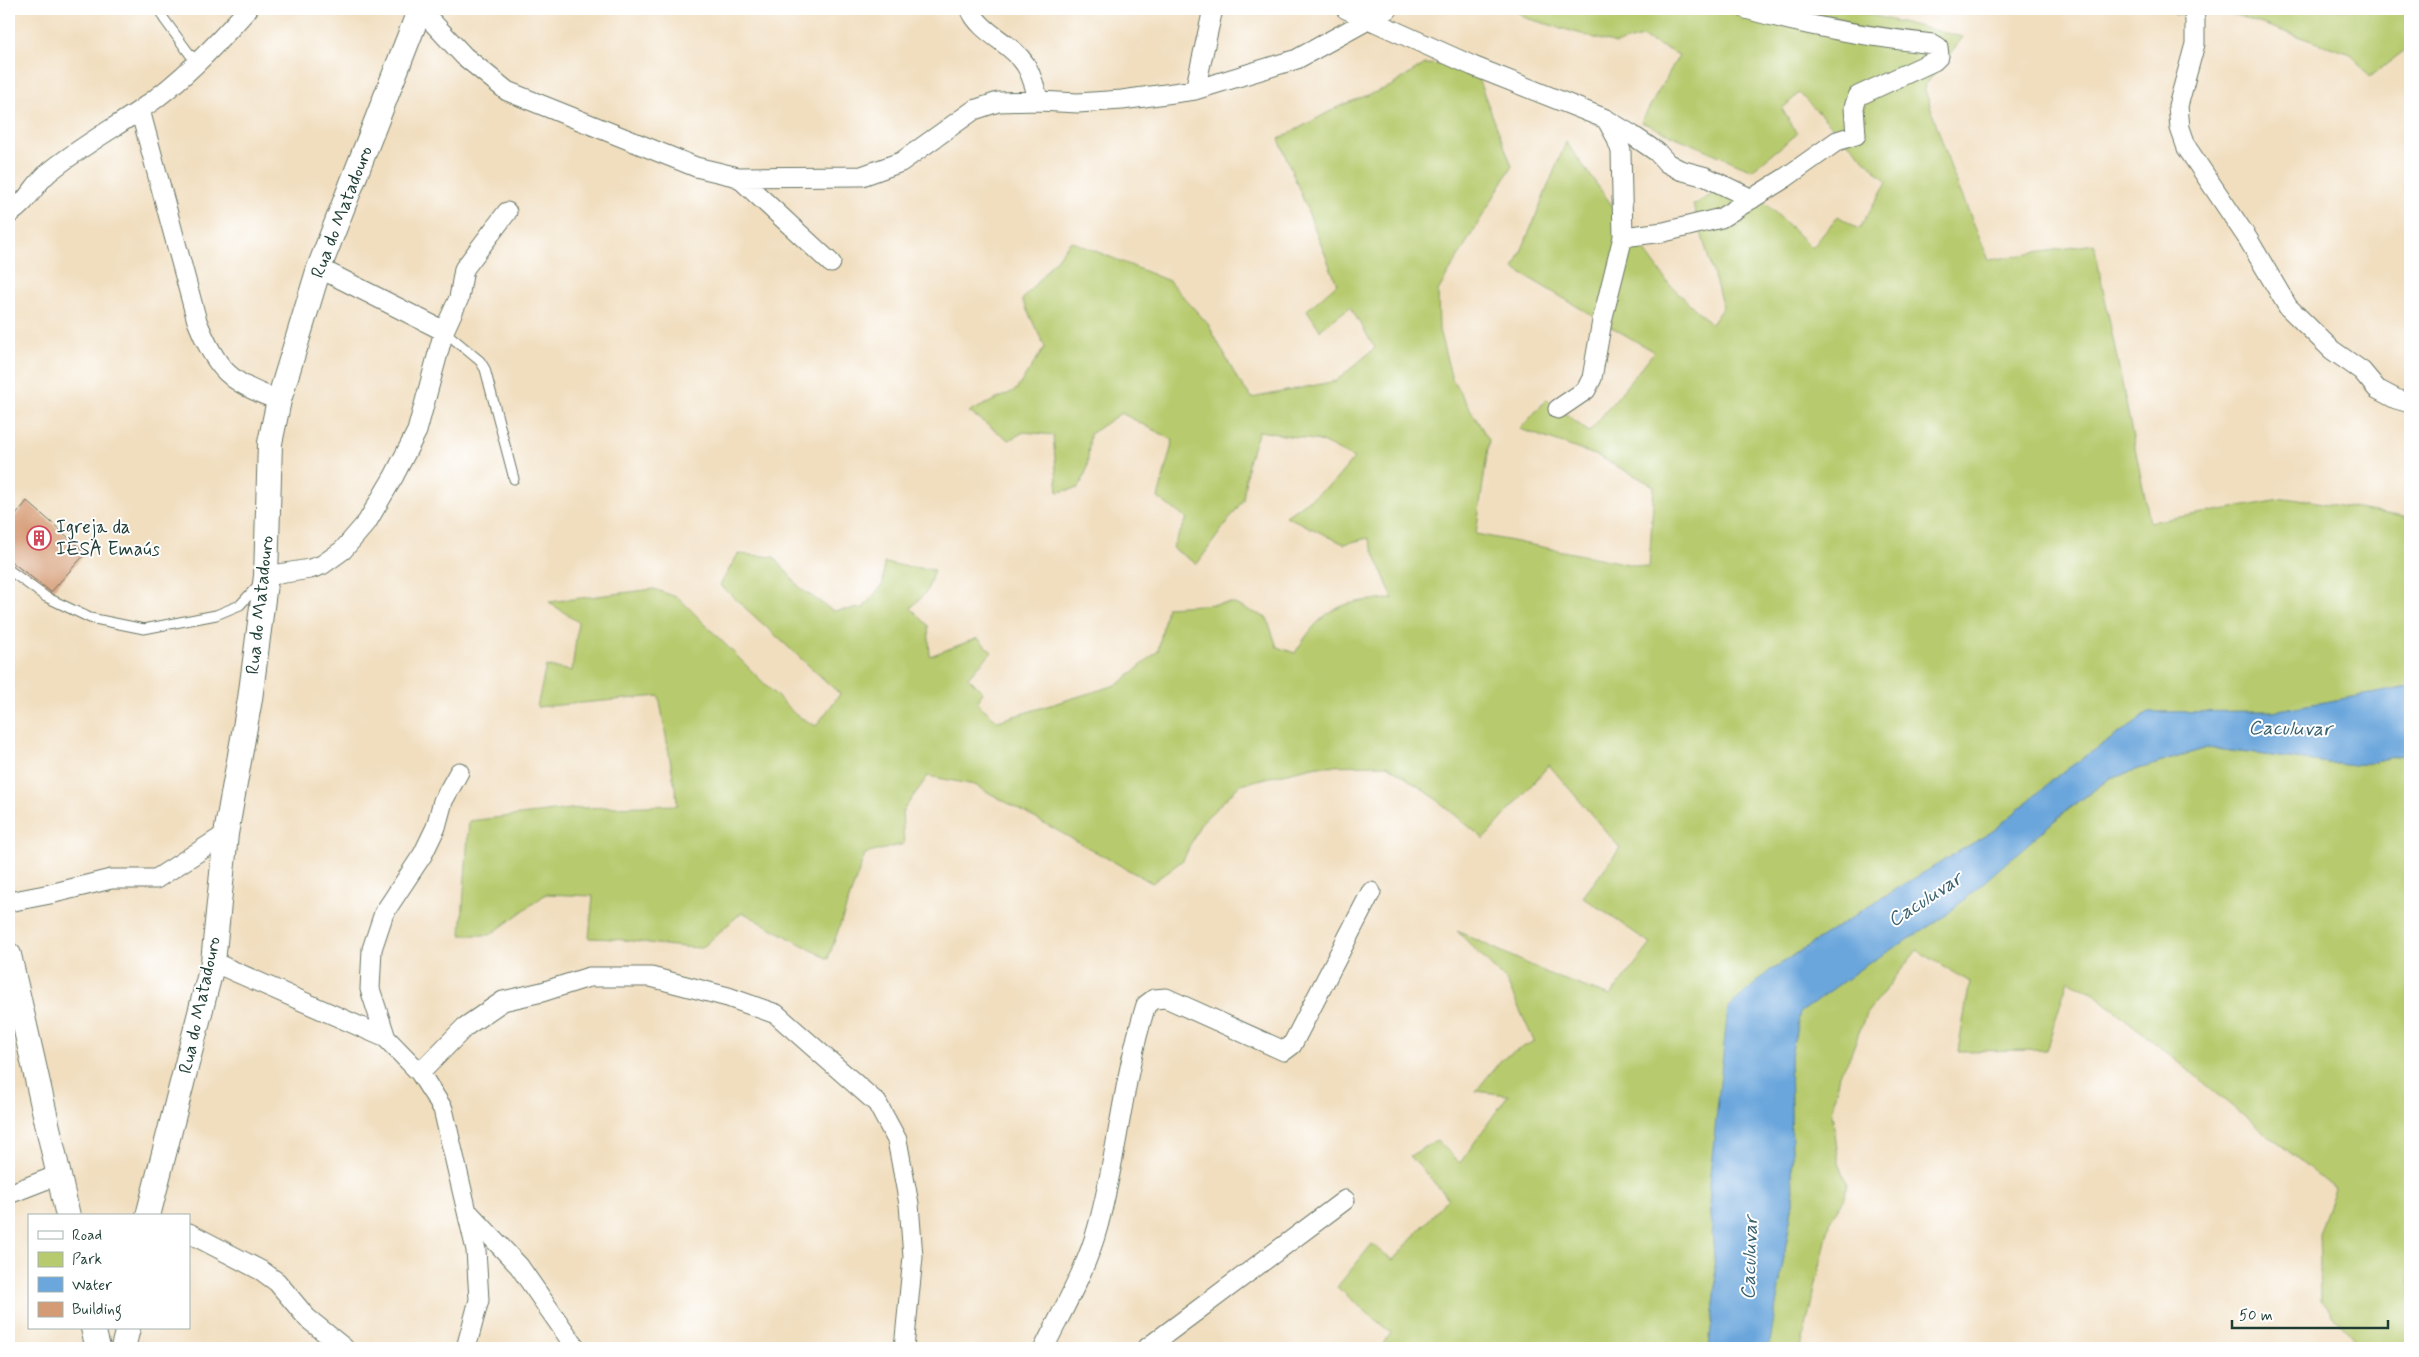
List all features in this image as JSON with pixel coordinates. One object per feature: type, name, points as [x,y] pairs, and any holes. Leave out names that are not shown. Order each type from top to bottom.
[{"type":"street","points":[[9,214],[23,205],[46,175],[101,134],[140,110],[198,64],[248,9]]},
{"type":"street","points":[[420,9],[464,56],[507,91],[696,167],[738,177],[862,176],[901,162],[974,110],[998,102],[1039,101],[1078,103],[1122,100],[1195,90],[1297,59],[1388,9]]},
{"type":"street","name":"Rua do Matadouro","points":[[152,1214],[213,962],[226,834],[250,699],[266,576],[270,444],[279,400],[319,268],[420,9]]},
{"type":"street","points":[[970,9],[988,32],[1010,48],[1026,65],[1039,101]]},
{"type":"street","points":[[1195,90],[1213,9]]},
{"type":"street","points":[[1346,9],[1473,66],[1606,119],[1657,152],[1667,163],[1680,170],[1706,177],[1752,199]]},
{"type":"street","points":[[1623,237],[1664,232],[1721,218],[1752,199],[1837,140],[1856,135],[1854,107],[1858,96],[1934,60],[1940,52],[1933,44],[1884,38],[1772,16],[1746,9]]},
{"type":"street","points":[[2193,9],[2196,20],[2195,44],[2178,106],[2180,128],[2187,148],[2248,239],[2288,307],[2332,350],[2362,371],[2377,389],[2396,399],[2410,403]]},
{"type":"street","points":[[140,110],[197,321],[209,350],[223,370],[239,384],[252,392],[279,400]]},
{"type":"street","points":[[1558,409],[1586,390],[1592,378],[1602,321],[1623,237],[1621,151],[1606,119]]},
{"type":"street","points":[[738,177],[831,263]]},
{"type":"street","points":[[266,576],[310,569],[322,565],[343,550],[367,522],[394,476],[417,431],[444,331],[459,298],[464,268],[507,212]]},
{"type":"street","points":[[319,268],[444,331]]},
{"type":"street","points":[[386,1038],[370,989],[372,949],[384,913],[423,854],[436,827],[443,801],[459,772]]},
{"type":"street","points":[[9,902],[110,879],[156,879],[226,834]]},
{"type":"street","points":[[1044,1348],[1078,1278],[1098,1227],[1118,1125],[1146,1005],[1154,999],[1166,998],[1284,1051],[1292,1044],[1371,892]]},
{"type":"street","points":[[9,955],[68,1214]]},
{"type":"street","points":[[213,962],[386,1038],[420,1073],[443,1109],[476,1250],[479,1300],[466,1348]]},
{"type":"street","points":[[420,1073],[465,1026],[503,1001],[542,992],[589,977],[651,977],[728,997],[776,1014],[877,1103],[897,1140],[910,1204],[913,1257],[904,1348]]},
{"type":"street","points":[[10,1191],[58,1175]]},
{"type":"street","points":[[1147,1348],[1345,1200]]},
{"type":"street","points":[[467,1210],[520,1266],[576,1348]]},
{"type":"street","points":[[190,1235],[262,1271],[277,1282],[307,1318],[344,1348]]},
{"type":"street","points":[[94,1330],[98,1348]]},
{"type":"street","points":[[123,1348],[128,1330]]},
{"type":"lane","points":[[159,9],[164,19],[198,64]]},
{"type":"lane","points":[[444,331],[480,361],[485,369],[514,479]]},
{"type":"lane","points":[[9,570],[46,597],[90,618],[144,629],[195,621],[240,605],[266,576]]},
{"type":"green space","points":[[1513,9],[1846,9],[1963,37],[1924,87],[1953,174],[1989,260],[2094,244],[2150,522],[2293,498],[2410,518],[2410,687],[2273,711],[2150,712],[2060,774],[1993,831],[1880,899],[1768,972],[1709,1184],[1716,1286],[1709,1348],[1380,1348],[1391,1333],[1337,1287],[1372,1244],[1393,1260],[1448,1198],[1410,1156],[1437,1140],[1460,1163],[1508,1095],[1476,1091],[1502,1059],[1534,1041],[1507,982],[1457,931],[1554,976],[1610,996],[1651,944],[1583,897],[1620,848],[1549,765],[1484,839],[1431,795],[1387,765],[1317,766],[1241,784],[1201,823],[1183,860],[1152,883],[975,785],[928,776],[902,812],[904,844],[865,854],[828,959],[742,912],[702,948],[589,938],[593,896],[546,894],[490,935],[461,935],[469,821],[579,808],[678,805],[659,696],[537,707],[546,666],[572,671],[578,622],[549,602],[654,589],[679,598],[796,715],[816,726],[840,694],[720,585],[738,554],[774,557],[801,589],[833,611],[863,608],[883,584],[884,563],[934,570],[927,591],[911,608],[928,625],[930,656],[978,638],[992,652],[968,677],[983,692],[977,703],[998,721],[1119,684],[1158,651],[1167,607],[1232,603],[1267,618],[1277,647],[1295,653],[1324,616],[1346,605],[1393,599],[1368,538],[1344,544],[1286,516],[1334,482],[1354,458],[1320,441],[1259,431],[1248,462],[1243,500],[1197,564],[1172,548],[1187,519],[1158,498],[1173,440],[1121,413],[1090,434],[1087,469],[1079,488],[1058,492],[1053,435],[1024,432],[1009,440],[969,412],[1016,390],[1045,347],[1022,300],[1071,241],[1169,281],[1208,324],[1238,380],[1252,398],[1336,381],[1375,348],[1350,307],[1320,330],[1307,310],[1337,284],[1279,139],[1340,106],[1391,86],[1425,64],[1473,66],[1512,166],[1438,291],[1439,330],[1452,379],[1489,440],[1476,534],[1649,568],[1654,486],[1598,456],[1520,429],[1547,399],[1589,432],[1654,352],[1514,269],[1566,142],[1669,284],[1711,324],[1723,307],[1693,205],[1740,179],[1812,248],[1838,216],[1859,229],[1887,182],[1799,93],[1782,109],[1797,134],[1752,170],[1641,122],[1679,55],[1642,37],[1616,44],[1526,18]]},
{"type":"green space","points":[[2167,9],[2410,9],[2410,46],[2370,77],[2351,54],[2232,14],[2176,15]]},
{"type":"green space","points":[[2207,748],[2354,766],[2410,753],[2410,1348],[2358,1345],[2321,1300],[2319,1233],[2335,1189],[2092,992],[2068,980],[2046,1050],[1958,1051],[1970,982],[1917,950],[1866,1014],[1849,1059],[1839,1074],[1832,1113],[1839,1163],[1847,1183],[1845,1198],[1831,1219],[1801,1348],[1769,1348],[1793,1202],[1790,1060],[1799,1013],[1863,967],[2110,778]]},
{"type":"water","name":"Caculuvar","points":[[2410,687],[2410,753],[2354,766],[2207,748],[2110,778],[2062,814],[1944,917],[1863,967],[1800,1013],[1790,1060],[1793,1202],[1769,1348],[1709,1348],[1716,1286],[1709,1184],[1728,1008],[1768,972],[1880,899],[1993,831],[2060,774],[2150,712],[2273,711]]},
{"type":"building","name":"Igreja da IESA Emaús","points":[[27,501],[86,553],[51,592],[9,560],[9,524]]},
{"type":"place","name":"Igreja da IESA Emaús","points":[[39,538]]}]
